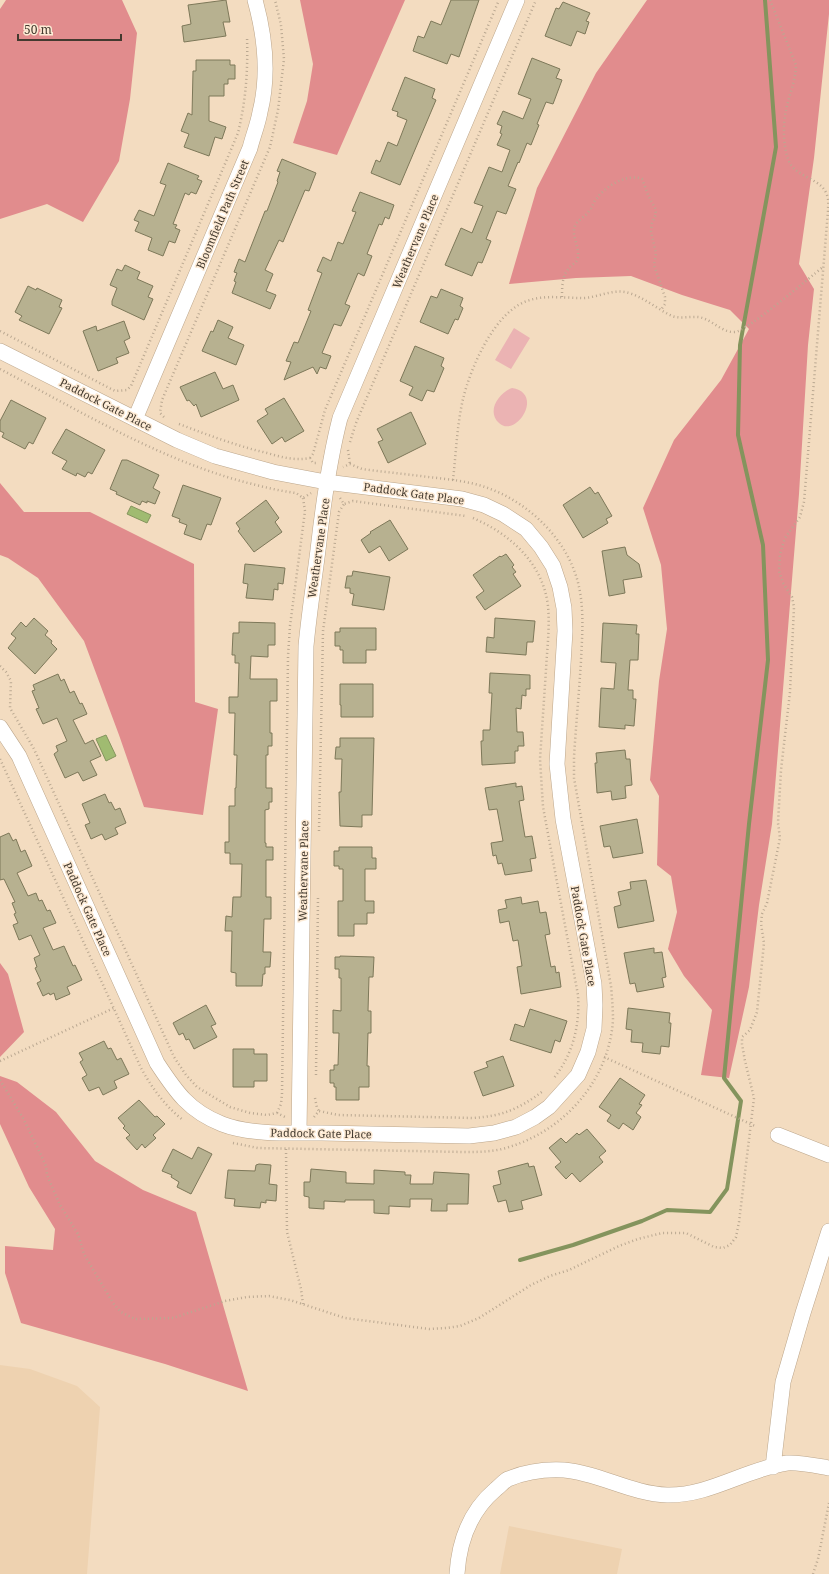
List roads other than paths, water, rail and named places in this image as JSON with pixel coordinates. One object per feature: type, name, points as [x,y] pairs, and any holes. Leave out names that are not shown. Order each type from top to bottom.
[{"type":"street","name":"Bloomfield Path Street","points":[[135,419],[250,148],[264,93],[265,59],[262,34],[255,0]]},
{"type":"street","name":"Weathervane Place","points":[[299,1133],[306,646],[325,489],[340,418],[517,0]]},
{"type":"street","name":"Paddock Gate Place","points":[[0,351],[177,440],[215,456],[273,472],[325,489],[450,497],[484,505],[503,514],[526,529],[541,547],[553,566],[560,587],[564,608],[565,631],[557,764],[563,819],[594,984],[595,1005],[592,1034],[588,1052],[578,1075],[549,1106],[535,1117],[516,1127],[494,1134],[469,1136],[299,1133],[248,1130],[223,1124],[186,1103],[172,1086],[157,1063],[19,756],[0,727]]},
{"type":"street","points":[[778,1135],[829,1156]]},
{"type":"street","points":[[773,1467],[784,1382],[803,1313],[829,1231]]},
{"type":"street","points":[[457,1574],[458,1560],[464,1532],[473,1515],[488,1495],[507,1480],[535,1471],[564,1470],[604,1479],[643,1491],[667,1495],[699,1492],[758,1470],[788,1463],[829,1468]]},
{"type":"waterway","points":[[520,1260],[573,1245],[642,1221],[667,1210],[710,1212],[727,1189],[741,1101],[724,1078],[749,824],[768,660],[763,545],[738,435],[740,345],[776,147],[765,0]]}]
